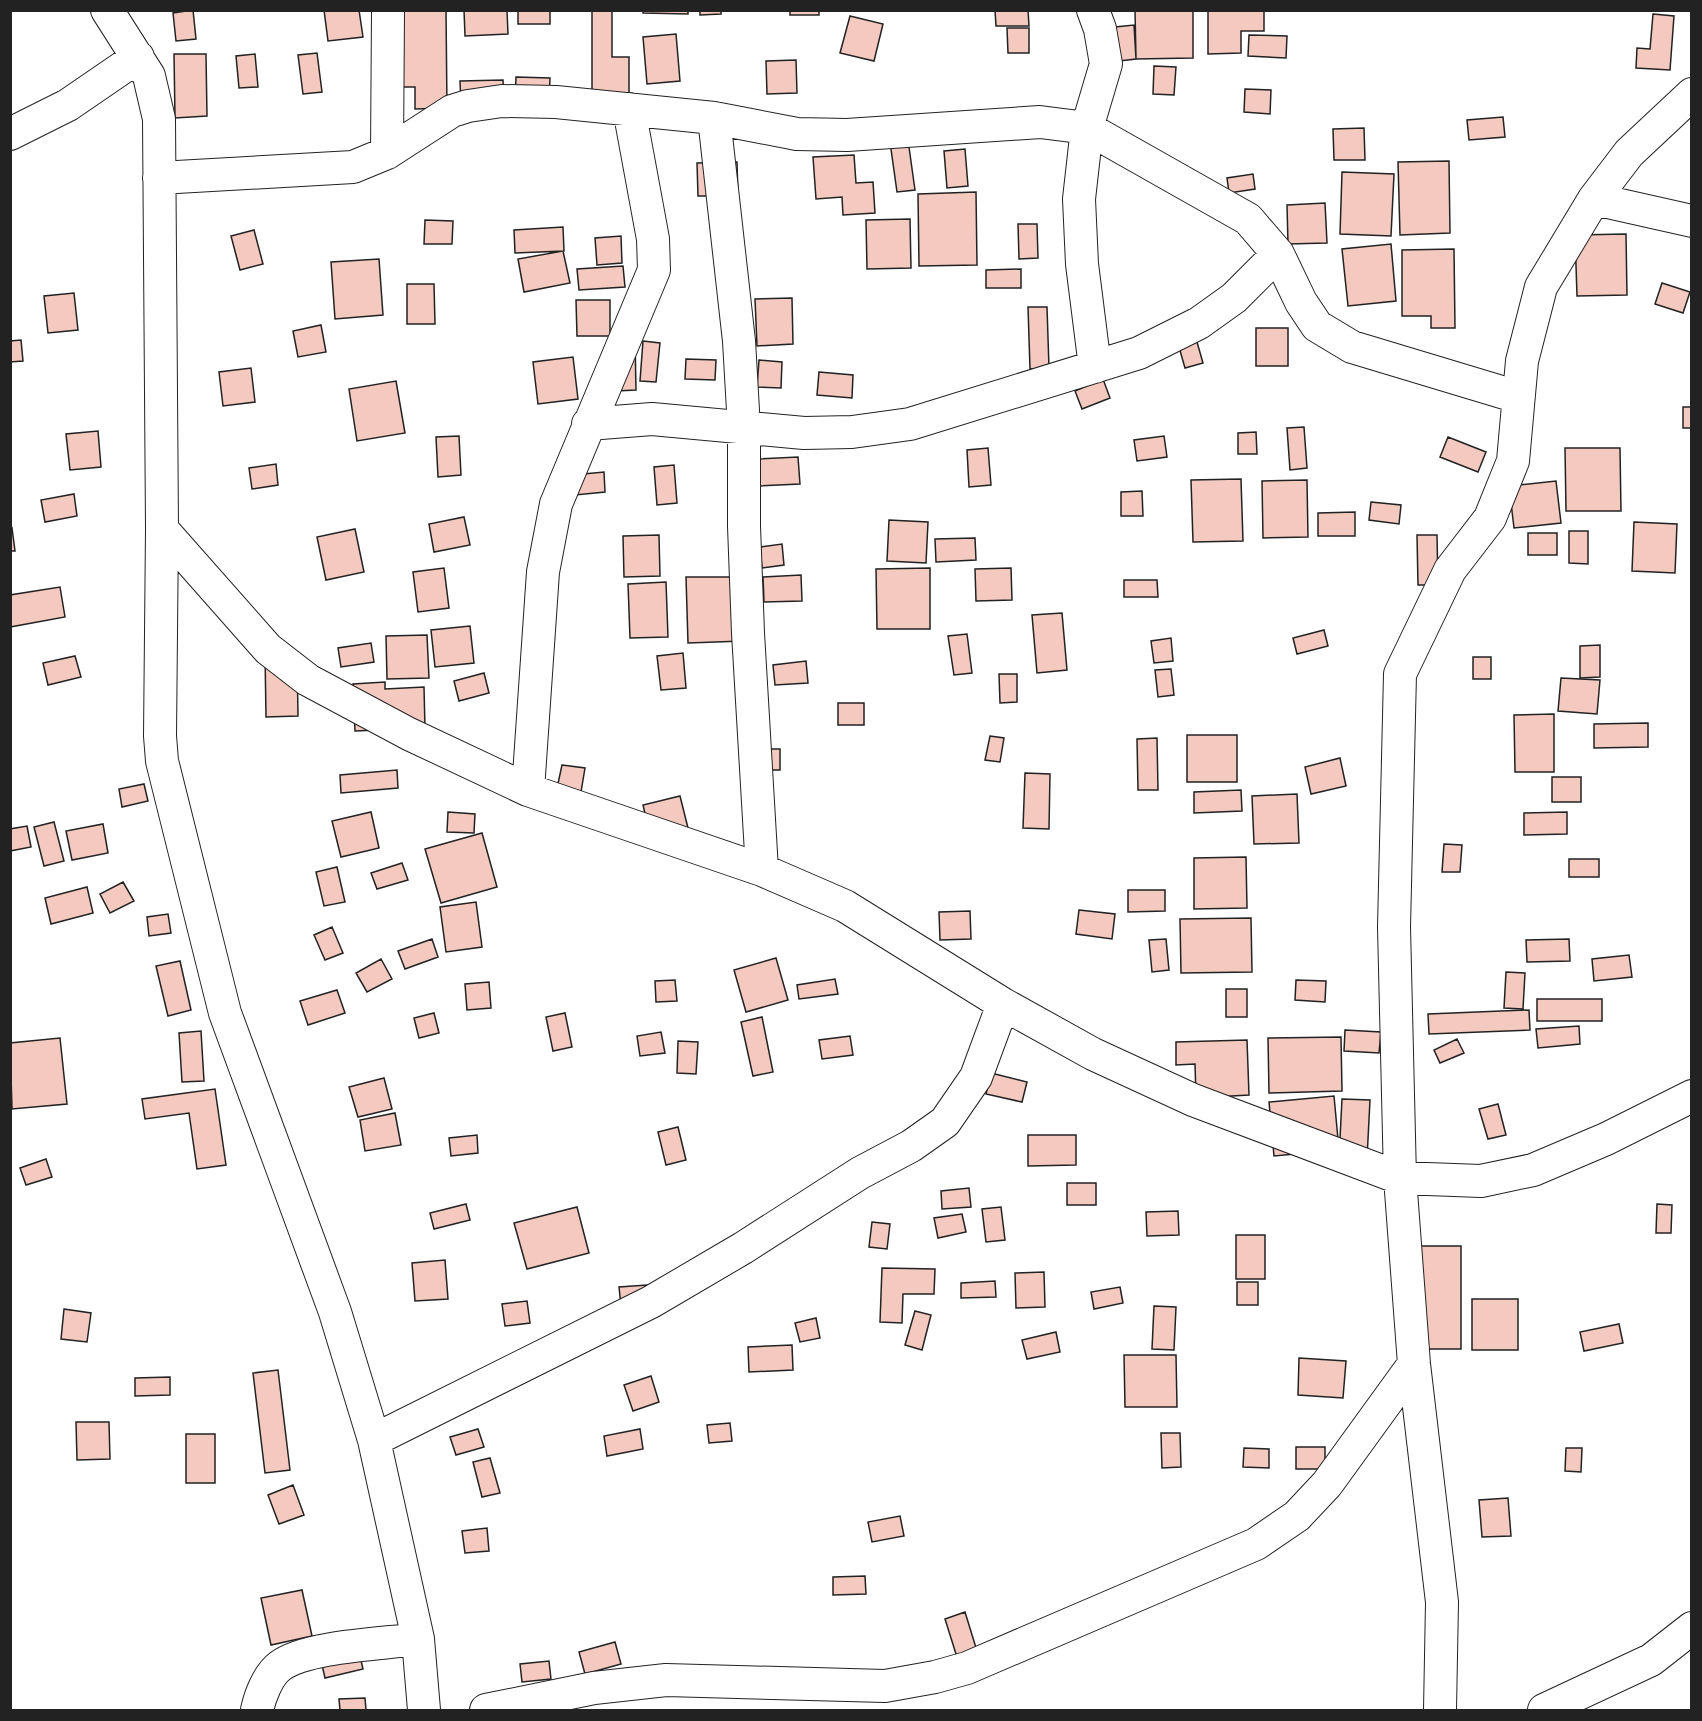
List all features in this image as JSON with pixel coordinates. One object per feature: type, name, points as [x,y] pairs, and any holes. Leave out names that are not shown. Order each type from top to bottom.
[{"type":"street","points":[[107,10],[149,76],[159,119],[162,529],[160,736],[169,793],[225,1013],[335,1312],[374,1440],[418,1639],[424,1710]]},
{"type":"street","points":[[387,153],[388,10]]},
{"type":"street","points":[[1093,10],[1100,29],[1106,64],[1087,128],[1079,199],[1082,264],[1095,367]]},
{"type":"street","points":[[10,134],[68,105],[138,57]]},
{"type":"street","points":[[1440,1710],[1442,1602],[1414,1364],[1400,1178],[1394,927],[1400,674],[1450,570],[1490,518],[1513,461],[1522,361],[1541,287],[1594,199],[1629,153],[1692,94]]},
{"type":"street","points":[[159,178],[353,167],[387,153],[452,111],[502,101],[556,102],[714,118],[797,134],[847,135],[1040,122],[1087,128],[1248,219],[1278,254],[1301,302],[1317,326],[1333,337],[1352,347],[1518,397]]},
{"type":"street","points":[[528,789],[543,572],[556,504],[654,270],[653,240],[628,109]]},
{"type":"street","points":[[714,118],[739,341],[744,428],[744,526],[748,644],[762,870]]},
{"type":"street","points":[[1594,199],[1692,221]]},
{"type":"street","points":[[588,424],[652,419],[804,433],[852,432],[910,424],[1139,353],[1199,323],[1234,298],[1278,254]]},
{"type":"street","points":[[162,529],[268,649],[308,680],[408,734],[528,789],[762,870],[845,906],[1003,1004],[1093,1054],[1193,1100],[1400,1178],[1481,1181],[1533,1170],[1606,1139],[1692,1096]]},
{"type":"street","points":[[374,1440],[651,1302],[743,1248],[860,1173],[911,1146],[945,1122],[976,1077],[1003,1004]]},
{"type":"street","points":[[486,1710],[594,1688],[666,1680],[885,1686],[935,1677],[967,1668],[1256,1544],[1297,1516],[1327,1484],[1414,1364]]},
{"type":"street","points":[[1544,1710],[1651,1660],[1692,1628]]},
{"type":"street","points":[[257,1710],[260,1696],[280,1666],[314,1652],[418,1639]]},
{"type":"building","points":[[193,10],[196,39],[176,41],[173,13]]},
{"type":"building","points":[[324,10],[359,10],[363,37],[328,41]]},
{"type":"building","points":[[396,10],[446,10],[447,108],[415,109],[415,87],[397,87]]},
{"type":"building","points":[[464,10],[507,10],[508,34],[465,36]]},
{"type":"building","points":[[518,10],[550,10],[550,24],[518,24]]},
{"type":"building","points":[[592,10],[612,10],[612,57],[629,57],[629,98],[592,98]]},
{"type":"building","points":[[643,10],[688,10],[688,14],[643,13]]},
{"type":"building","points":[[700,10],[721,10],[721,14],[700,15]]},
{"type":"building","points":[[790,10],[819,10],[819,15],[790,15]]},
{"type":"building","points":[[995,10],[1028,10],[1029,26],[996,26]]},
{"type":"building","points":[[1135,10],[1193,10],[1193,58],[1136,59]]},
{"type":"building","points":[[1208,10],[1264,10],[1264,31],[1241,31],[1241,53],[1208,54]]},
{"type":"building","points":[[1653,14],[1674,16],[1670,70],[1636,68],[1637,48],[1650,49]]},
{"type":"building","points":[[850,16],[883,24],[874,61],[840,53]]},
{"type":"building","points":[[1134,25],[1136,59],[1119,61],[1115,27]]},
{"type":"building","points":[[1007,28],[1029,28],[1029,53],[1008,53]]},
{"type":"building","points":[[676,34],[680,81],[647,84],[643,37]]},
{"type":"building","points":[[1249,35],[1287,36],[1286,58],[1248,56]]},
{"type":"building","points":[[317,53],[322,92],[303,94],[298,55]]},
{"type":"building","points":[[174,54],[206,54],[207,116],[175,118]]},
{"type":"building","points":[[255,54],[258,87],[239,88],[236,56]]},
{"type":"building","points":[[796,60],[797,93],[767,94],[766,61]]},
{"type":"building","points":[[1154,66],[1176,67],[1174,95],[1153,94]]},
{"type":"building","points":[[516,77],[550,78],[549,102],[515,101]]},
{"type":"building","points":[[503,80],[504,104],[461,105],[460,81]]},
{"type":"building","points":[[1245,89],[1271,90],[1270,114],[1244,112]]},
{"type":"building","points":[[1503,117],[1505,137],[1469,140],[1467,120]]},
{"type":"building","points":[[1364,128],[1365,160],[1334,160],[1333,129]]},
{"type":"building","points":[[908,140],[915,190],[897,192],[890,142]]},
{"type":"building","points":[[965,149],[968,186],[947,188],[944,151]]},
{"type":"building","points":[[854,155],[856,183],[873,182],[875,213],[843,215],[842,197],[816,199],[813,157]]},
{"type":"building","points":[[1449,161],[1450,233],[1400,235],[1398,162]]},
{"type":"building","points":[[737,162],[738,196],[698,196],[697,163]]},
{"type":"building","points":[[1342,172],[1394,174],[1391,236],[1340,234]]},
{"type":"building","points":[[1253,174],[1255,189],[1229,193],[1227,178]]},
{"type":"building","points":[[976,192],[977,265],[919,266],[918,194]]},
{"type":"building","points":[[1325,203],[1327,243],[1288,244],[1287,205]]},
{"type":"building","points":[[910,219],[911,268],[867,269],[866,220]]},
{"type":"building","points":[[425,220],[453,221],[452,244],[424,244]]},
{"type":"building","points":[[1018,224],[1037,224],[1038,258],[1019,259]]},
{"type":"building","points":[[563,227],[564,251],[515,253],[514,230]]},
{"type":"building","points":[[254,230],[263,264],[240,270],[231,236]]},
{"type":"building","points":[[1626,234],[1627,295],[1577,296],[1575,235]]},
{"type":"building","points":[[621,236],[622,263],[597,265],[595,238]]},
{"type":"building","points":[[1391,244],[1396,301],[1348,306],[1342,249]]},
{"type":"building","points":[[1454,249],[1455,328],[1431,328],[1431,316],[1402,316],[1402,250]]},
{"type":"building","points":[[563,251],[570,283],[524,292],[518,259]]},
{"type":"building","points":[[379,259],[383,315],[335,319],[331,262]]},
{"type":"building","points":[[623,266],[625,287],[579,290],[577,269]]},
{"type":"building","points":[[1021,269],[1021,288],[986,288],[986,270]]},
{"type":"building","points":[[1662,283],[1690,292],[1683,313],[1655,304]]},
{"type":"building","points":[[407,284],[434,284],[435,324],[407,324]]},
{"type":"building","points":[[74,293],[78,330],[48,333],[44,296]]},
{"type":"building","points":[[792,298],[793,344],[757,346],[755,299]]},
{"type":"building","points":[[576,300],[610,300],[610,336],[577,336]]},
{"type":"building","points":[[1028,307],[1047,307],[1049,368],[1030,369]]},
{"type":"building","points":[[321,325],[326,352],[298,357],[293,331]]},
{"type":"building","points":[[1256,328],[1288,328],[1288,366],[1256,366]]},
{"type":"building","points":[[1195,335],[1203,363],[1185,368],[1177,340]]},
{"type":"building","points":[[635,339],[636,390],[616,391]]},
{"type":"building","points":[[21,340],[23,361],[10,362],[10,341]]},
{"type":"building","points":[[643,341],[660,343],[656,382],[640,381]]},
{"type":"building","points":[[573,357],[578,399],[538,404],[533,362]]},
{"type":"building","points":[[686,359],[716,360],[715,380],[685,379]]},
{"type":"building","points":[[759,360],[782,362],[781,388],[757,387]]},
{"type":"building","points":[[251,368],[255,402],[223,406],[219,372]]},
{"type":"building","points":[[819,372],[853,375],[852,398],[817,395]]},
{"type":"building","points":[[1103,379],[1110,398],[1082,409],[1075,391]]},
{"type":"building","points":[[396,381],[405,433],[357,441],[349,389]]},
{"type":"building","points":[[1683,407],[1692,407],[1692,428],[1683,428]]},
{"type":"building","points":[[1304,427],[1307,468],[1290,470],[1287,428]]},
{"type":"building","points":[[98,431],[101,467],[70,470],[66,434]]},
{"type":"building","points":[[1256,432],[1257,454],[1238,454],[1238,433]]},
{"type":"building","points":[[459,436],[461,475],[438,477],[436,437]]},
{"type":"building","points":[[1164,436],[1167,457],[1137,461],[1134,440]]},
{"type":"building","points":[[1448,437],[1486,452],[1478,472],[1440,457]]},
{"type":"building","points":[[988,448],[991,485],[969,487],[967,450]]},
{"type":"building","points":[[1565,448],[1620,448],[1621,511],[1566,511]]},
{"type":"building","points":[[798,457],[800,484],[759,486],[757,459]]},
{"type":"building","points":[[276,464],[278,485],[252,489],[249,468]]},
{"type":"building","points":[[674,465],[677,503],[657,505],[654,467]]},
{"type":"building","points":[[604,472],[605,492],[575,495],[573,475]]},
{"type":"building","points":[[1241,479],[1243,541],[1193,542],[1191,480]]},
{"type":"building","points":[[1307,480],[1308,537],[1263,538],[1262,481]]},
{"type":"building","points":[[1556,481],[1561,523],[1514,528],[1509,486]]},
{"type":"building","points":[[1142,491],[1143,516],[1121,516],[1121,492]]},
{"type":"building","points":[[74,494],[77,516],[45,522],[41,500]]},
{"type":"building","points":[[1371,502],[1401,505],[1399,524],[1369,520]]},
{"type":"building","points":[[1355,512],[1355,536],[1318,536],[1318,513]]},
{"type":"building","points":[[464,517],[470,545],[434,552],[429,524]]},
{"type":"building","points":[[889,520],[928,522],[926,563],[887,561]]},
{"type":"building","points":[[1634,522],[1677,524],[1675,573],[1632,571]]},
{"type":"building","points":[[12,528],[15,551],[10,551],[10,529]]},
{"type":"building","points":[[355,529],[364,572],[326,580],[317,537]]},
{"type":"building","points":[[1569,531],[1588,531],[1588,564],[1569,563]]},
{"type":"building","points":[[1528,533],[1557,533],[1557,555],[1528,555]]},
{"type":"building","points":[[659,535],[660,576],[624,577],[623,536]]},
{"type":"building","points":[[1417,535],[1437,535],[1438,585],[1418,585]]},
{"type":"building","points":[[975,538],[976,560],[936,562],[935,539]]},
{"type":"building","points":[[782,544],[784,565],[762,568],[760,547]]},
{"type":"building","points":[[444,568],[449,608],[418,612],[413,572]]},
{"type":"building","points":[[930,568],[930,629],[877,629],[876,569]]},
{"type":"building","points":[[1011,568],[1012,600],[976,601],[975,569]]},
{"type":"building","points":[[801,575],[802,601],[764,602],[763,577]]},
{"type":"building","points":[[686,577],[741,577],[743,641],[688,643]]},
{"type":"building","points":[[1124,580],[1157,580],[1158,597],[1124,597]]},
{"type":"building","points":[[666,582],[668,637],[630,638],[628,584]]},
{"type":"building","points":[[60,587],[65,617],[10,627],[10,595]]},
{"type":"building","points":[[1062,613],[1067,670],[1037,673],[1032,615]]},
{"type":"building","points":[[470,626],[474,663],[435,667],[431,630]]},
{"type":"building","points":[[1324,630],[1328,646],[1297,654],[1293,638]]},
{"type":"building","points":[[967,634],[972,673],[954,675],[948,636]]},
{"type":"building","points":[[427,635],[429,678],[387,679],[386,636]]},
{"type":"building","points":[[1171,638],[1173,661],[1154,663],[1151,641]]},
{"type":"building","points":[[371,643],[374,662],[341,667],[338,648]]},
{"type":"building","points":[[1600,645],[1600,677],[1580,678],[1580,646]]},
{"type":"building","points":[[297,652],[298,716],[266,717],[265,653]]},
{"type":"building","points":[[683,653],[686,688],[661,690],[657,656]]},
{"type":"building","points":[[75,656],[81,677],[48,685],[43,663]]},
{"type":"building","points":[[1473,657],[1491,657],[1491,679],[1473,679]]},
{"type":"building","points":[[806,661],[808,683],[775,685],[773,665]]},
{"type":"building","points":[[1171,669],[1174,695],[1158,697],[1155,670]]},
{"type":"building","points":[[484,673],[489,693],[459,701],[454,681]]},
{"type":"building","points":[[999,674],[1017,674],[1017,702],[1000,703]]},
{"type":"building","points":[[1561,678],[1600,680],[1597,714],[1558,711]]},
{"type":"building","points":[[385,682],[385,689],[424,687],[425,728],[355,731],[353,684]]},
{"type":"building","points":[[838,703],[864,703],[864,725],[838,725]]},
{"type":"building","points":[[1554,714],[1554,772],[1515,772],[1514,715]]},
{"type":"building","points":[[1648,723],[1648,747],[1594,748],[1594,724]]},
{"type":"building","points":[[1187,735],[1237,735],[1237,782],[1187,782]]},
{"type":"building","points":[[990,736],[1004,738],[1000,762],[985,760]]},
{"type":"building","points":[[1157,738],[1158,790],[1138,790],[1137,739]]},
{"type":"building","points":[[746,749],[780,749],[780,770],[746,770]]},
{"type":"building","points":[[1340,758],[1346,786],[1311,794],[1305,767]]},
{"type":"building","points":[[562,765],[585,768],[581,792],[557,788]]},
{"type":"building","points":[[397,770],[398,788],[341,793],[340,775]]},
{"type":"building","points":[[1025,773],[1050,774],[1049,829],[1023,828]]},
{"type":"building","points":[[1552,777],[1581,777],[1581,802],[1552,802]]},
{"type":"building","points":[[144,784],[148,801],[122,807],[119,789]]},
{"type":"building","points":[[1241,790],[1242,811],[1194,813],[1194,792]]},
{"type":"building","points":[[1297,794],[1299,843],[1254,844],[1252,796]]},
{"type":"building","points":[[680,796],[690,836],[652,844],[643,805]]},
{"type":"building","points":[[371,812],[379,848],[341,857],[332,821]]},
{"type":"building","points":[[448,812],[475,814],[474,833],[447,832]]},
{"type":"building","points":[[1567,812],[1567,834],[1524,835],[1524,813]]},
{"type":"building","points":[[54,822],[64,861],[44,866],[34,827]]},
{"type":"building","points":[[103,824],[108,853],[72,860],[66,831]]},
{"type":"building","points":[[27,826],[31,847],[10,851],[10,829]]},
{"type":"building","points":[[482,833],[497,887],[441,903],[425,849]]},
{"type":"building","points":[[1444,844],[1462,845],[1460,872],[1442,872]]},
{"type":"building","points":[[1246,857],[1247,908],[1194,909],[1194,858]]},
{"type":"building","points":[[1569,859],[1599,859],[1599,877],[1569,877]]},
{"type":"building","points":[[402,863],[408,880],[377,889],[371,873]]},
{"type":"building","points":[[337,867],[345,902],[324,906],[316,872]]},
{"type":"building","points":[[123,882],[134,901],[110,913],[100,894]]},
{"type":"building","points":[[87,887],[93,913],[51,924],[45,898]]},
{"type":"building","points":[[1128,890],[1165,890],[1165,911],[1128,912]]},
{"type":"building","points":[[476,902],[482,947],[446,952],[440,907]]},
{"type":"building","points":[[1079,910],[1115,914],[1112,939],[1076,934]]},
{"type":"building","points":[[970,911],[971,939],[940,940],[939,912]]},
{"type":"building","points":[[168,914],[171,933],[149,936],[147,917]]},
{"type":"building","points":[[1251,918],[1252,972],[1181,973],[1180,919]]},
{"type":"building","points":[[332,927],[343,953],[325,960],[314,935]]},
{"type":"building","points":[[432,939],[438,957],[405,969],[398,951]]},
{"type":"building","points":[[1166,939],[1169,970],[1152,972],[1149,940]]},
{"type":"building","points":[[1569,939],[1570,961],[1527,962],[1526,940]]},
{"type":"building","points":[[1629,955],[1632,977],[1594,981],[1592,959]]},
{"type":"building","points":[[776,958],[788,1000],[746,1012],[734,970]]},
{"type":"building","points":[[381,959],[392,979],[367,992],[356,973]]},
{"type":"building","points":[[180,961],[191,1010],[168,1016],[156,966]]},
{"type":"building","points":[[1506,972],[1525,973],[1523,1009],[1504,1008]]},
{"type":"building","points":[[835,979],[838,994],[799,999],[797,985]]},
{"type":"building","points":[[675,980],[677,1001],[656,1002],[655,981]]},
{"type":"building","points":[[1296,980],[1326,981],[1325,1002],[1295,1000]]},
{"type":"building","points":[[489,982],[491,1008],[467,1010],[465,984]]},
{"type":"building","points":[[1226,989],[1247,989],[1247,1017],[1226,1017]]},
{"type":"building","points":[[337,990],[345,1013],[308,1025],[300,1001]]},
{"type":"building","points":[[1537,999],[1602,999],[1602,1021],[1537,1021]]},
{"type":"building","points":[[1529,1010],[1530,1030],[1429,1034],[1428,1014]]},
{"type":"building","points":[[434,1013],[439,1033],[419,1038],[414,1018]]},
{"type":"building","points":[[565,1013],[572,1047],[553,1051],[546,1017]]},
{"type":"building","points":[[762,1017],[773,1072],[753,1076],[741,1022]]},
{"type":"building","points":[[1579,1026],[1580,1044],[1538,1048],[1536,1029]]},
{"type":"building","points":[[1345,1030],[1381,1032],[1379,1053],[1344,1051]]},
{"type":"building","points":[[201,1031],[204,1081],[182,1082],[179,1033]]},
{"type":"building","points":[[661,1032],[665,1053],[640,1056],[637,1036]]},
{"type":"building","points":[[850,1036],[853,1055],[822,1059],[819,1040]]},
{"type":"building","points":[[1341,1037],[1342,1091],[1269,1093],[1268,1038]]},
{"type":"building","points":[[60,1038],[67,1104],[12,1109],[10,1043]]},
{"type":"building","points":[[1457,1039],[1464,1053],[1440,1063],[1434,1050]]},
{"type":"building","points":[[1247,1040],[1249,1095],[1196,1098],[1195,1064],[1176,1065],[1176,1042]]},
{"type":"building","points":[[678,1041],[698,1042],[696,1074],[677,1073]]},
{"type":"building","points":[[991,1073],[1027,1082],[1022,1102],[986,1094]]},
{"type":"building","points":[[384,1078],[392,1109],[358,1117],[349,1087]]},
{"type":"building","points":[[215,1089],[226,1165],[197,1169],[189,1113],[145,1119],[142,1099]]},
{"type":"building","points":[[1334,1096],[1339,1150],[1274,1156],[1269,1102]]},
{"type":"building","points":[[1342,1099],[1370,1100],[1367,1159],[1339,1158]]},
{"type":"building","points":[[1498,1104],[1506,1135],[1488,1139],[1479,1109]]},
{"type":"building","points":[[395,1113],[401,1145],[365,1151],[360,1120]]},
{"type":"building","points":[[678,1127],[686,1160],[666,1165],[658,1132]]},
{"type":"building","points":[[477,1135],[478,1153],[451,1156],[449,1138]]},
{"type":"building","points":[[1028,1135],[1076,1135],[1076,1165],[1028,1166]]},
{"type":"building","points":[[46,1159],[52,1177],[26,1185],[20,1168]]},
{"type":"building","points":[[1067,1183],[1096,1183],[1096,1205],[1067,1205]]},
{"type":"building","points":[[969,1188],[971,1207],[942,1209],[941,1191]]},
{"type":"building","points":[[466,1204],[470,1220],[434,1229],[430,1213]]},
{"type":"building","points":[[1657,1204],[1672,1205],[1671,1233],[1656,1233]]},
{"type":"building","points":[[577,1207],[589,1253],[527,1269],[514,1223]]},
{"type":"building","points":[[1001,1207],[1005,1240],[986,1242],[982,1209]]},
{"type":"building","points":[[1178,1211],[1179,1235],[1147,1236],[1146,1212]]},
{"type":"building","points":[[962,1214],[966,1232],[938,1238],[934,1218]]},
{"type":"building","points":[[872,1222],[890,1224],[887,1249],[869,1247]]},
{"type":"building","points":[[1236,1235],[1265,1235],[1265,1279],[1236,1279]]},
{"type":"building","points":[[1414,1246],[1461,1246],[1461,1349],[1414,1349]]},
{"type":"building","points":[[445,1260],[448,1299],[415,1301],[412,1263]]},
{"type":"building","points":[[882,1268],[935,1269],[934,1294],[903,1294],[902,1323],[880,1322]]},
{"type":"building","points":[[1044,1272],[1045,1307],[1016,1308],[1015,1273]]},
{"type":"building","points":[[995,1281],[996,1297],[961,1298],[961,1283]]},
{"type":"building","points":[[1237,1282],[1258,1282],[1258,1305],[1237,1305]]},
{"type":"building","points":[[647,1285],[649,1304],[621,1306],[619,1287]]},
{"type":"building","points":[[1120,1287],[1123,1303],[1094,1309],[1091,1292]]},
{"type":"building","points":[[1472,1299],[1518,1299],[1518,1350],[1472,1350]]},
{"type":"building","points":[[527,1301],[530,1323],[505,1326],[502,1304]]},
{"type":"building","points":[[1154,1306],[1176,1307],[1174,1350],[1152,1349]]},
{"type":"building","points":[[64,1309],[91,1313],[87,1342],[61,1339]]},
{"type":"building","points":[[915,1311],[931,1315],[922,1350],[905,1345]]},
{"type":"building","points":[[816,1318],[820,1338],[800,1342],[795,1323]]},
{"type":"building","points":[[1619,1324],[1623,1343],[1584,1351],[1580,1332]]},
{"type":"building","points":[[1056,1332],[1060,1352],[1027,1359],[1022,1340]]},
{"type":"building","points":[[792,1345],[793,1370],[749,1372],[748,1347]]},
{"type":"building","points":[[1124,1355],[1176,1355],[1177,1407],[1125,1407]]},
{"type":"building","points":[[1299,1358],[1346,1361],[1343,1398],[1298,1395]]},
{"type":"building","points":[[278,1370],[290,1470],[265,1473],[253,1373]]},
{"type":"building","points":[[651,1376],[659,1402],[633,1411],[624,1385]]},
{"type":"building","points":[[170,1377],[170,1395],[135,1396],[135,1378]]},
{"type":"building","points":[[76,1422],[109,1422],[110,1459],[77,1460]]},
{"type":"building","points":[[730,1423],[732,1441],[709,1443],[707,1425]]},
{"type":"building","points":[[478,1429],[484,1447],[456,1455],[450,1437]]},
{"type":"building","points":[[640,1429],[643,1449],[607,1456],[604,1436]]},
{"type":"building","points":[[1161,1433],[1180,1433],[1181,1467],[1162,1468]]},
{"type":"building","points":[[186,1434],[215,1434],[215,1483],[186,1483]]},
{"type":"building","points":[[1296,1447],[1325,1447],[1325,1469],[1296,1469]]},
{"type":"building","points":[[1244,1448],[1269,1449],[1269,1468],[1243,1467]]},
{"type":"building","points":[[1566,1448],[1582,1448],[1581,1472],[1565,1471]]},
{"type":"building","points":[[490,1458],[500,1493],[482,1497],[473,1462]]},
{"type":"building","points":[[293,1485],[304,1515],[279,1524],[268,1495]]},
{"type":"building","points":[[1508,1498],[1511,1536],[1482,1537],[1479,1500]]},
{"type":"building","points":[[900,1516],[904,1536],[872,1542],[868,1522]]},
{"type":"building","points":[[487,1528],[489,1551],[465,1553],[462,1531]]},
{"type":"building","points":[[865,1576],[866,1594],[833,1595],[833,1577]]},
{"type":"building","points":[[302,1590],[312,1636],[271,1645],[261,1598]]},
{"type":"building","points":[[965,1612],[981,1664],[961,1670],[945,1619]]},
{"type":"building","points":[[355,1634],[363,1669],[325,1678],[317,1643]]},
{"type":"building","points":[[615,1642],[621,1664],[585,1674],[579,1652]]},
{"type":"building","points":[[549,1661],[551,1679],[522,1682],[520,1664]]},
{"type":"building","points":[[365,1698],[366,1710],[340,1710],[339,1699]]}]
